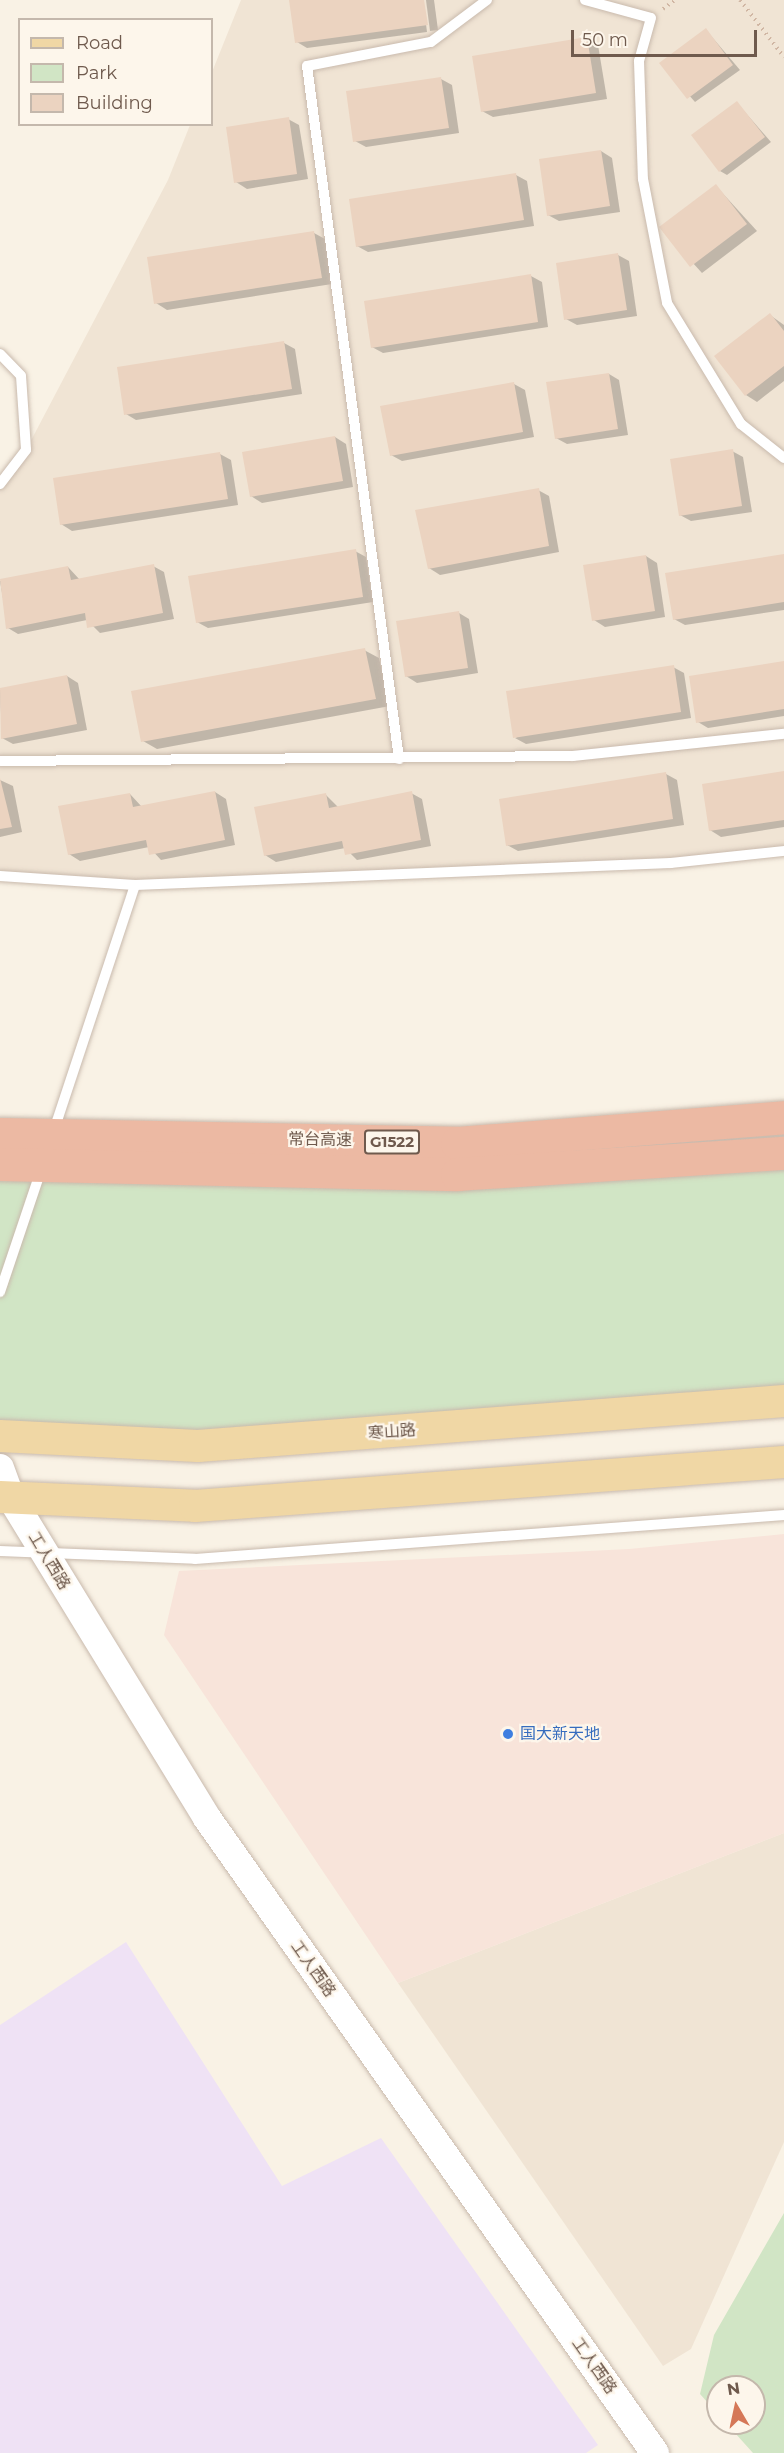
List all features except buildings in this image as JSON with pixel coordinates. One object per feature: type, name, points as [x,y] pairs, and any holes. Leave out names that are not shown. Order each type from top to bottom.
[{"type":"highway","name":"常台高速","points":[[0,1134],[457,1143],[784,1117]]},
{"type":"highway","name":"常台高速","points":[[0,1164],[457,1174],[784,1153]]},
{"type":"main road","name":"寒山路","points":[[0,1436],[198,1446],[784,1401]]},
{"type":"main road","points":[[5,1498],[195,1506],[784,1461]]},
{"type":"main road","name":"工人西路","points":[[0,1468],[5,1498],[45,1554],[207,1818],[655,2453]]},
{"type":"lane","points":[[399,759],[307,66],[431,42],[487,0]]},
{"type":"lane","points":[[585,0],[651,18],[639,61],[643,179],[667,303],[741,424],[784,458]]},
{"type":"lane","points":[[0,354],[21,376],[26,450],[0,484]]},
{"type":"lane","points":[[0,761],[573,756],[784,734]]},
{"type":"lane","points":[[0,876],[135,885],[670,863],[784,851]]},
{"type":"lane","points":[[49,1145],[135,885]]},
{"type":"lane","points":[[0,1292],[45,1156]]},
{"type":"lane","points":[[0,1551],[195,1559],[784,1515]]},
{"type":"path","points":[[740,0],[784,57]]},
{"type":"shaded area","points":[[241,0],[784,0],[784,851],[671,863],[135,885],[0,876],[0,484],[26,450],[168,180],[190,126],[213,126],[213,70]]},
{"type":"shaded area","name":"国大新天地","points":[[784,1534],[784,1833],[398,1983],[164,1635],[179,1571],[629,1549]]},
{"type":"shaded area","points":[[784,1833],[784,2142],[691,2349],[663,2366],[398,1983]]},
{"type":"shaded area","points":[[126,1942],[282,2186],[381,2138],[598,2445],[586,2453],[0,2453],[0,2025]]},
{"type":"green space","points":[[784,1153],[784,1401],[198,1446],[0,1436],[0,1164]]},
{"type":"green space","points":[[784,2213],[784,2453],[753,2453],[737,2435],[766,2435],[766,2375],[706,2375],[706,2401],[700,2394],[714,2335]]},
{"type":"place","name":"国大新天地","points":[[508,1734]]}]
